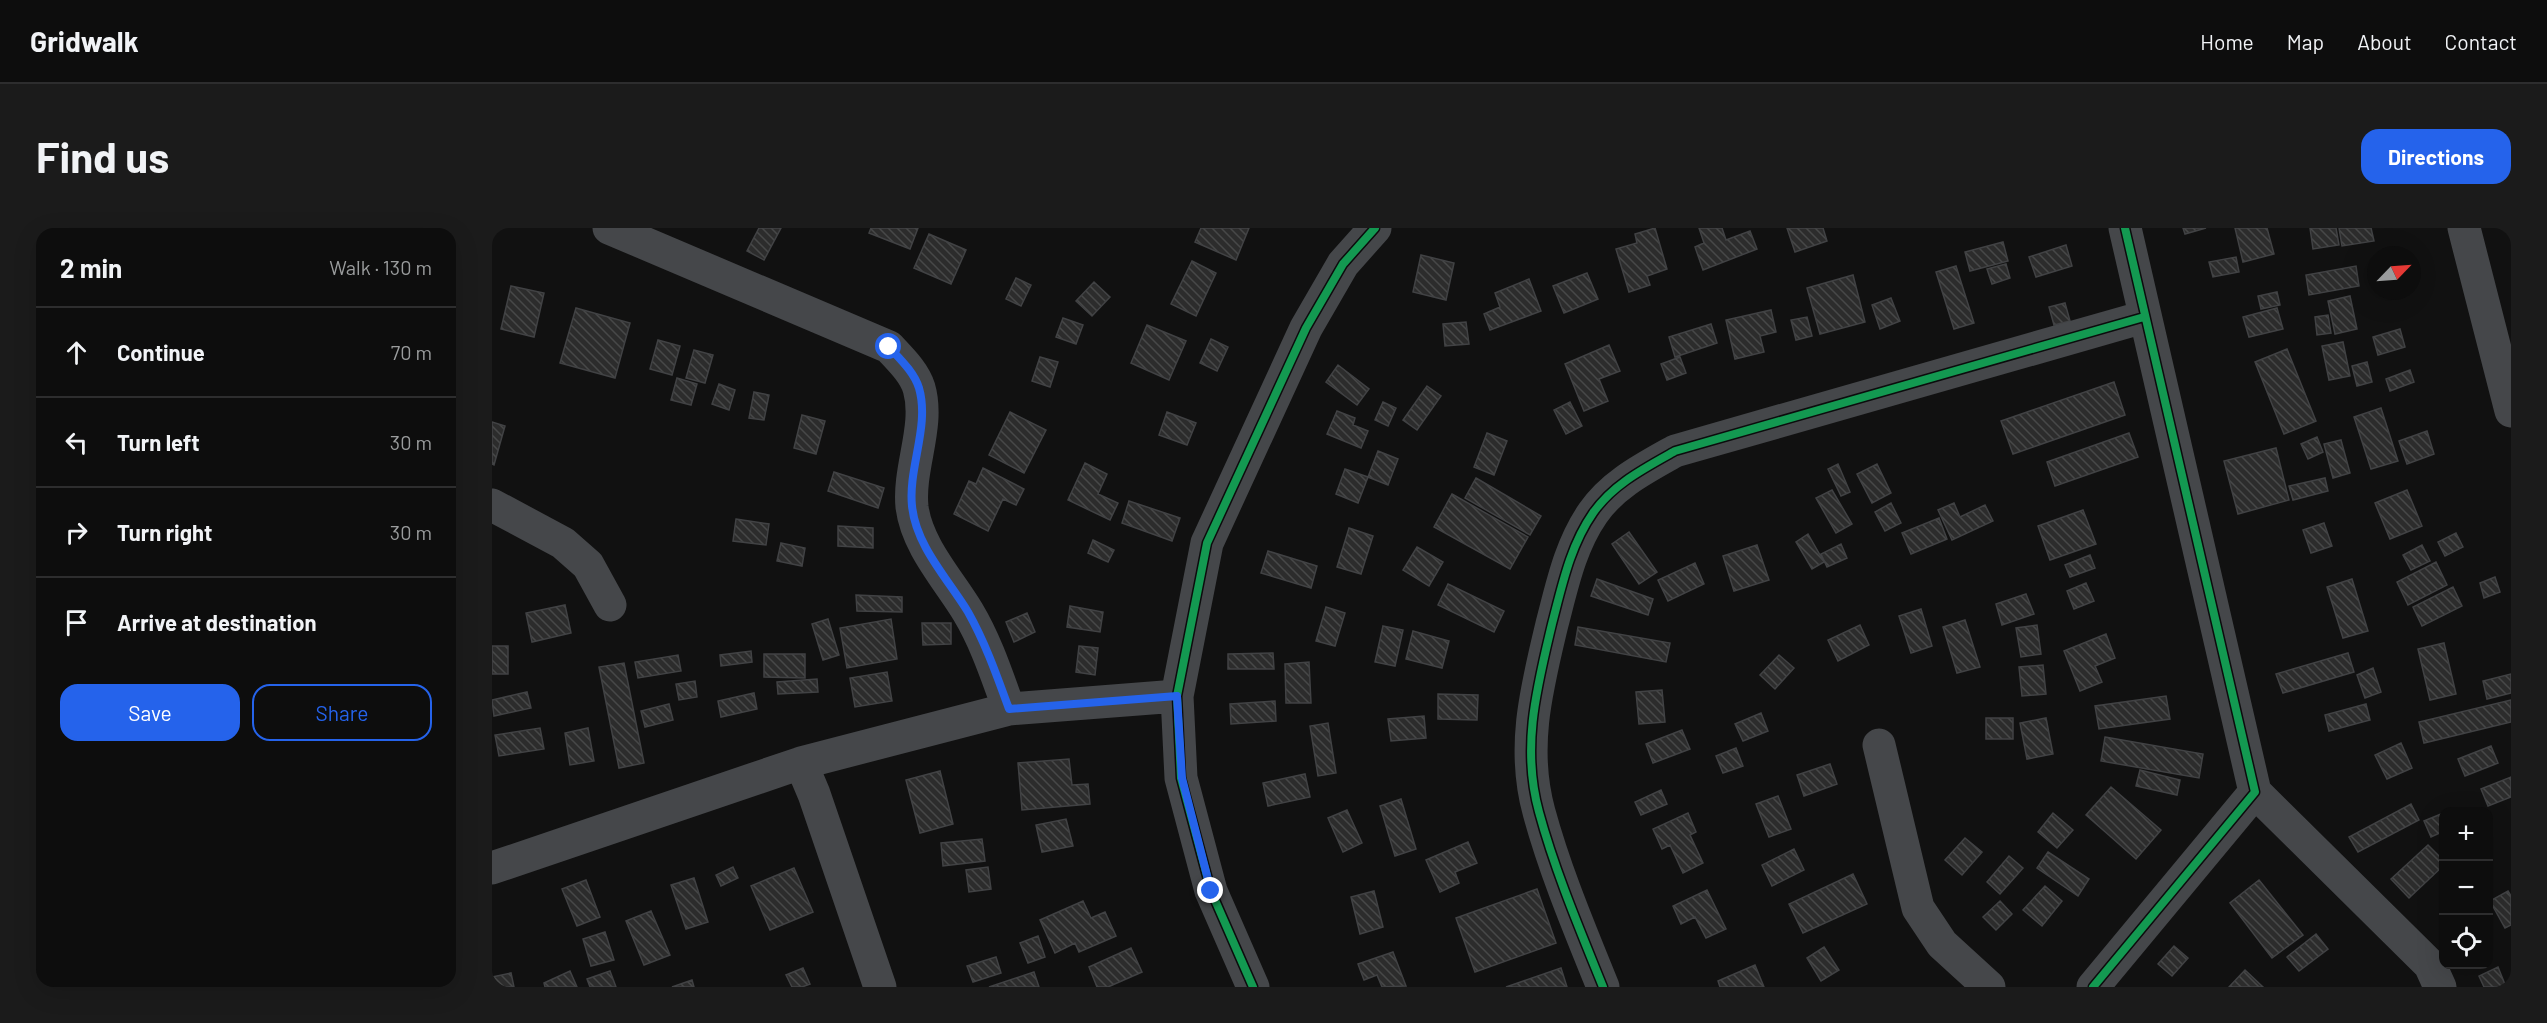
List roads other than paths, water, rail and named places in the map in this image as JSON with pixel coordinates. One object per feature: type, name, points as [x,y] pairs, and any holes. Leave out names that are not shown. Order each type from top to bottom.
[{"type":"street","points":[[609,228],[889,347],[907,367],[918,387],[921,407],[912,508],[931,554],[978,633],[993,665],[1009,709]]},
{"type":"street","points":[[1253,987],[1211,891],[1184,789],[1177,696],[1207,543],[1306,328],[1342,264],[1375,228]]},
{"type":"street","points":[[2125,228],[2255,792],[2430,965],[2440,987]]},
{"type":"street","points":[[2464,228],[2511,411]]},
{"type":"street","points":[[1603,987],[1571,907],[1539,810],[1531,759],[1534,702],[1566,568],[1592,514],[1612,490],[1637,472],[1676,451],[2144,317]]},
{"type":"street","points":[[492,505],[563,543],[588,565],[610,605]]},
{"type":"street","points":[[492,868],[801,763],[1009,709],[1177,696]]},
{"type":"street","points":[[1879,745],[1918,908],[1942,944],[1989,987]]},
{"type":"street","points":[[801,763],[814,794],[880,987]]},
{"type":"street","points":[[2093,987],[2255,792]]}]
